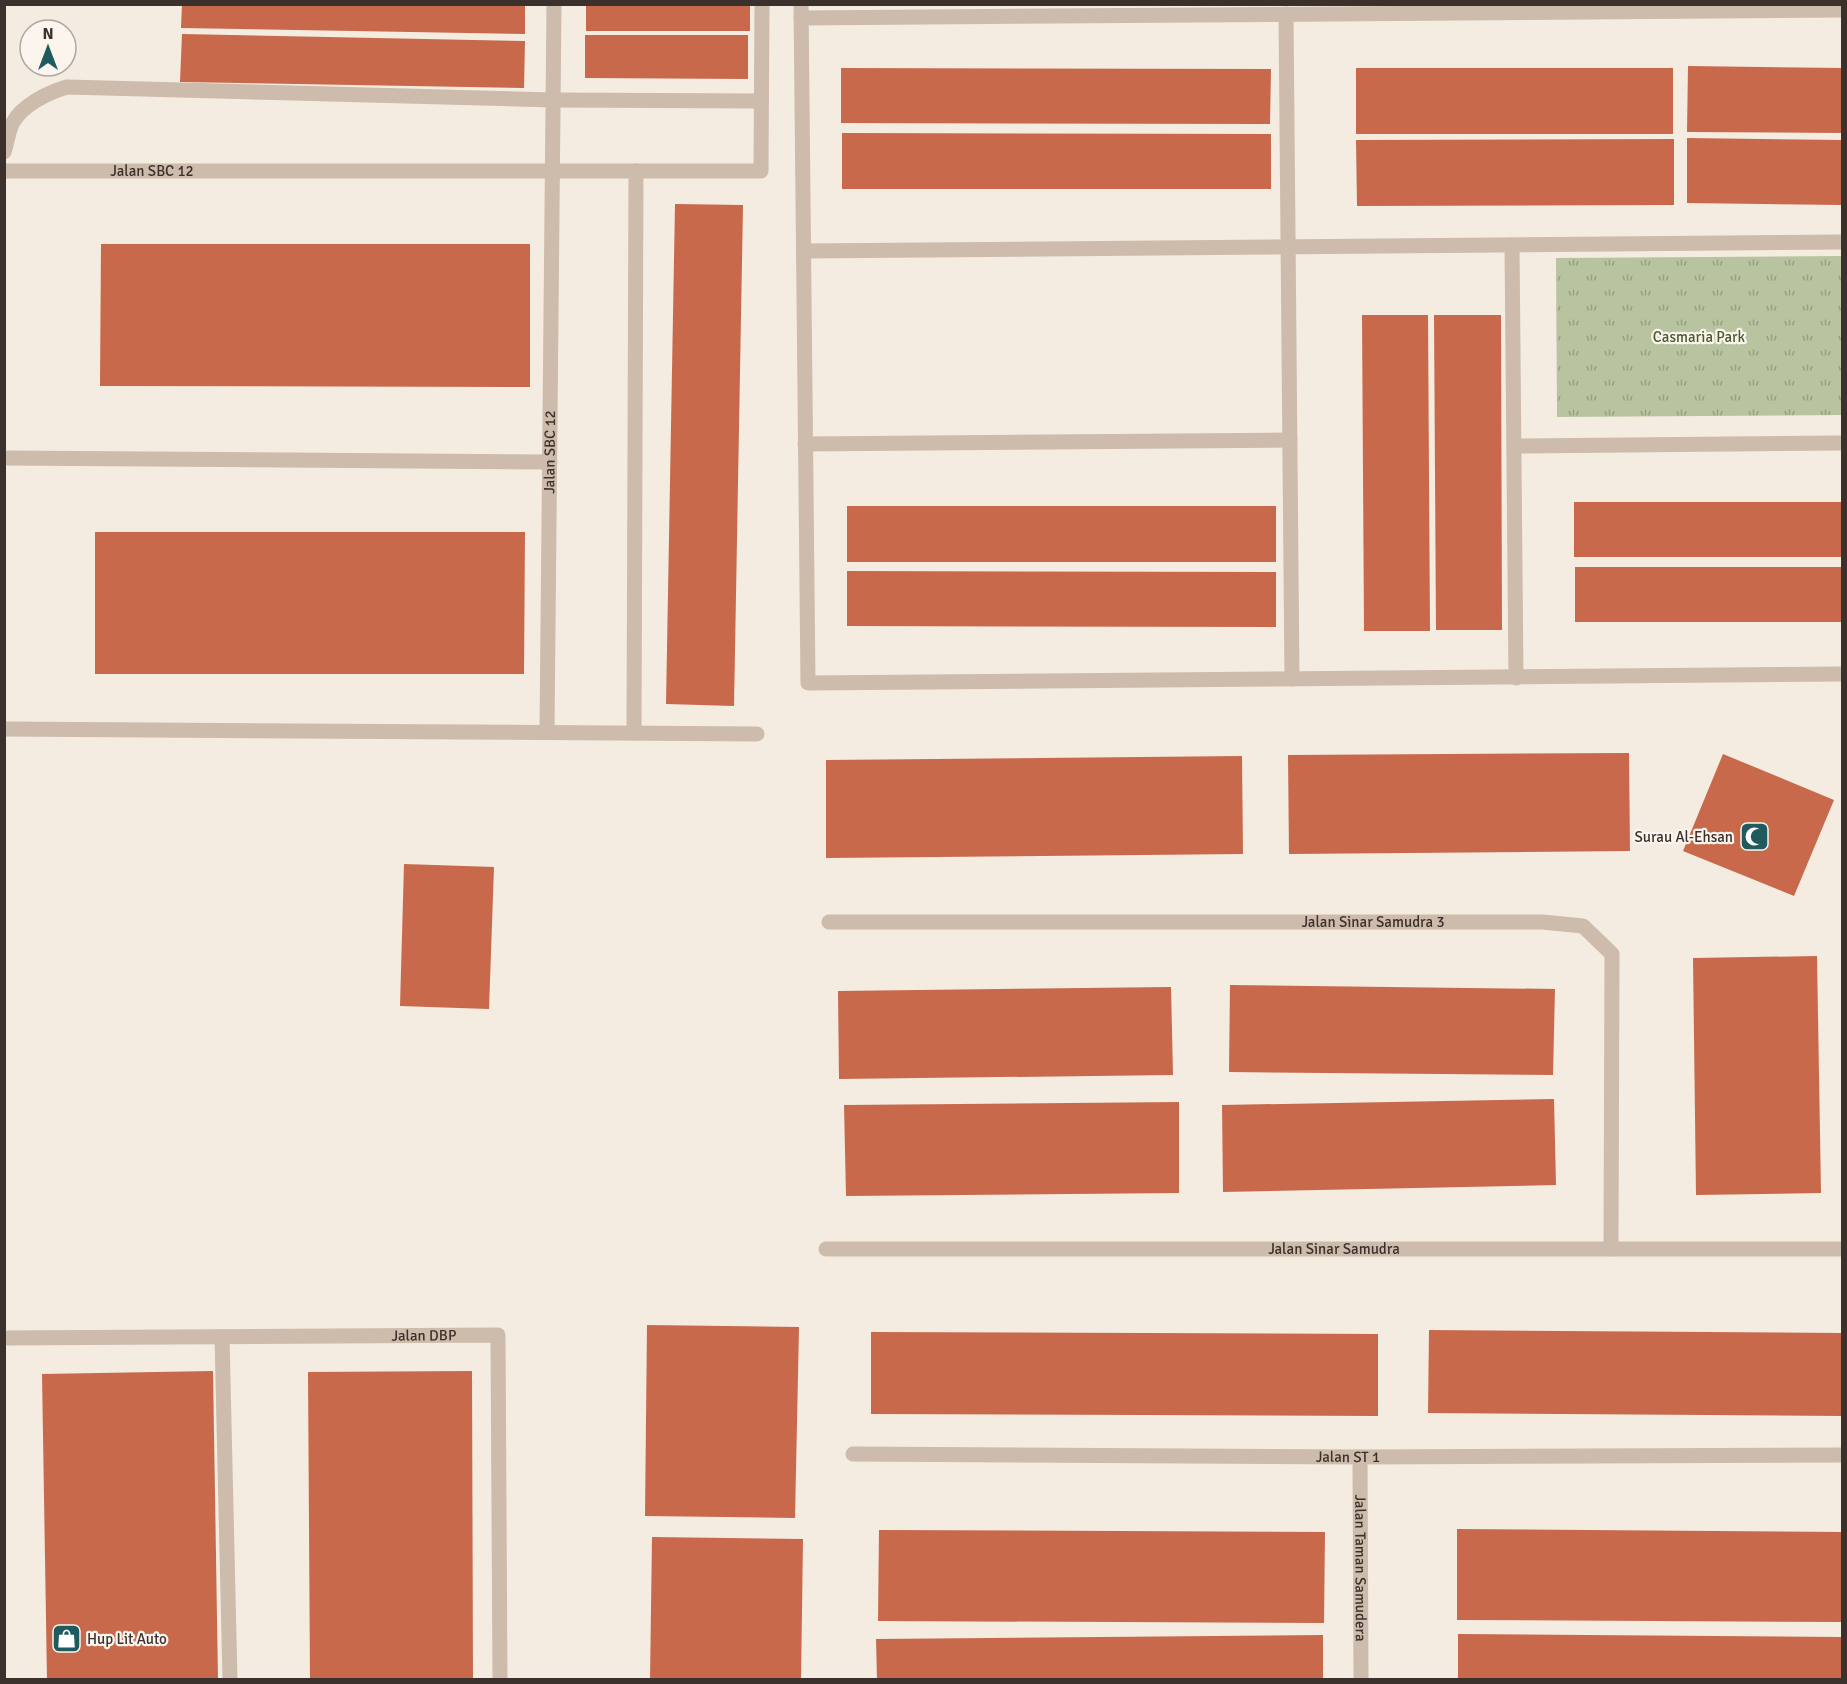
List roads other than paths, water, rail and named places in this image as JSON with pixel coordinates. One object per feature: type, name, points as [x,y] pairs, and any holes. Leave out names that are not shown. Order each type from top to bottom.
[{"type":"street","name":"Jalan SBC 12","points":[[547,731],[554,4]]},
{"type":"street","points":[[552,172],[761,171],[762,4]]},
{"type":"street","points":[[1842,10],[1286,14],[801,11],[808,683],[1842,674]]},
{"type":"street","points":[[1286,14],[1292,680]]},
{"type":"street","points":[[4,152],[13,123],[31,104],[49,93],[67,87],[553,100],[760,101]]},
{"type":"street","name":"Jalan SBC 12","points":[[4,171],[552,172]]},
{"type":"street","points":[[634,733],[636,171]]},
{"type":"street","points":[[804,251],[1842,242]]},
{"type":"street","points":[[1512,245],[1516,678]]},
{"type":"street","points":[[805,444],[1290,440]]},
{"type":"street","points":[[1514,446],[1842,443]]},
{"type":"street","points":[[4,458],[550,462]]},
{"type":"street","points":[[4,729],[757,734]]},
{"type":"street","name":"Jalan Sinar Samudra 3","points":[[830,922],[1519,922],[1583,926],[1612,954],[1611,1249]]},
{"type":"street","name":"Jalan Sinar Samudra","points":[[826,1249],[1842,1249]]},
{"type":"street","name":"Jalan DBP","points":[[4,1338],[498,1335],[500,1680]]},
{"type":"street","points":[[222,1337],[230,1680]]},
{"type":"street","name":"Jalan ST 1","points":[[853,1454],[1359,1457],[1842,1455]]},
{"type":"street","name":"Jalan Taman Samudera","points":[[1359,1457],[1361,1680]]},
{"type":"place","name":"Surau Al-Ehsan","points":[[1754,837]]},
{"type":"place","name":"Hup Lit Auto","points":[[66,1639]]},
{"type":"park label","name":"Casmaria Park","points":[[1699,337]]}]
